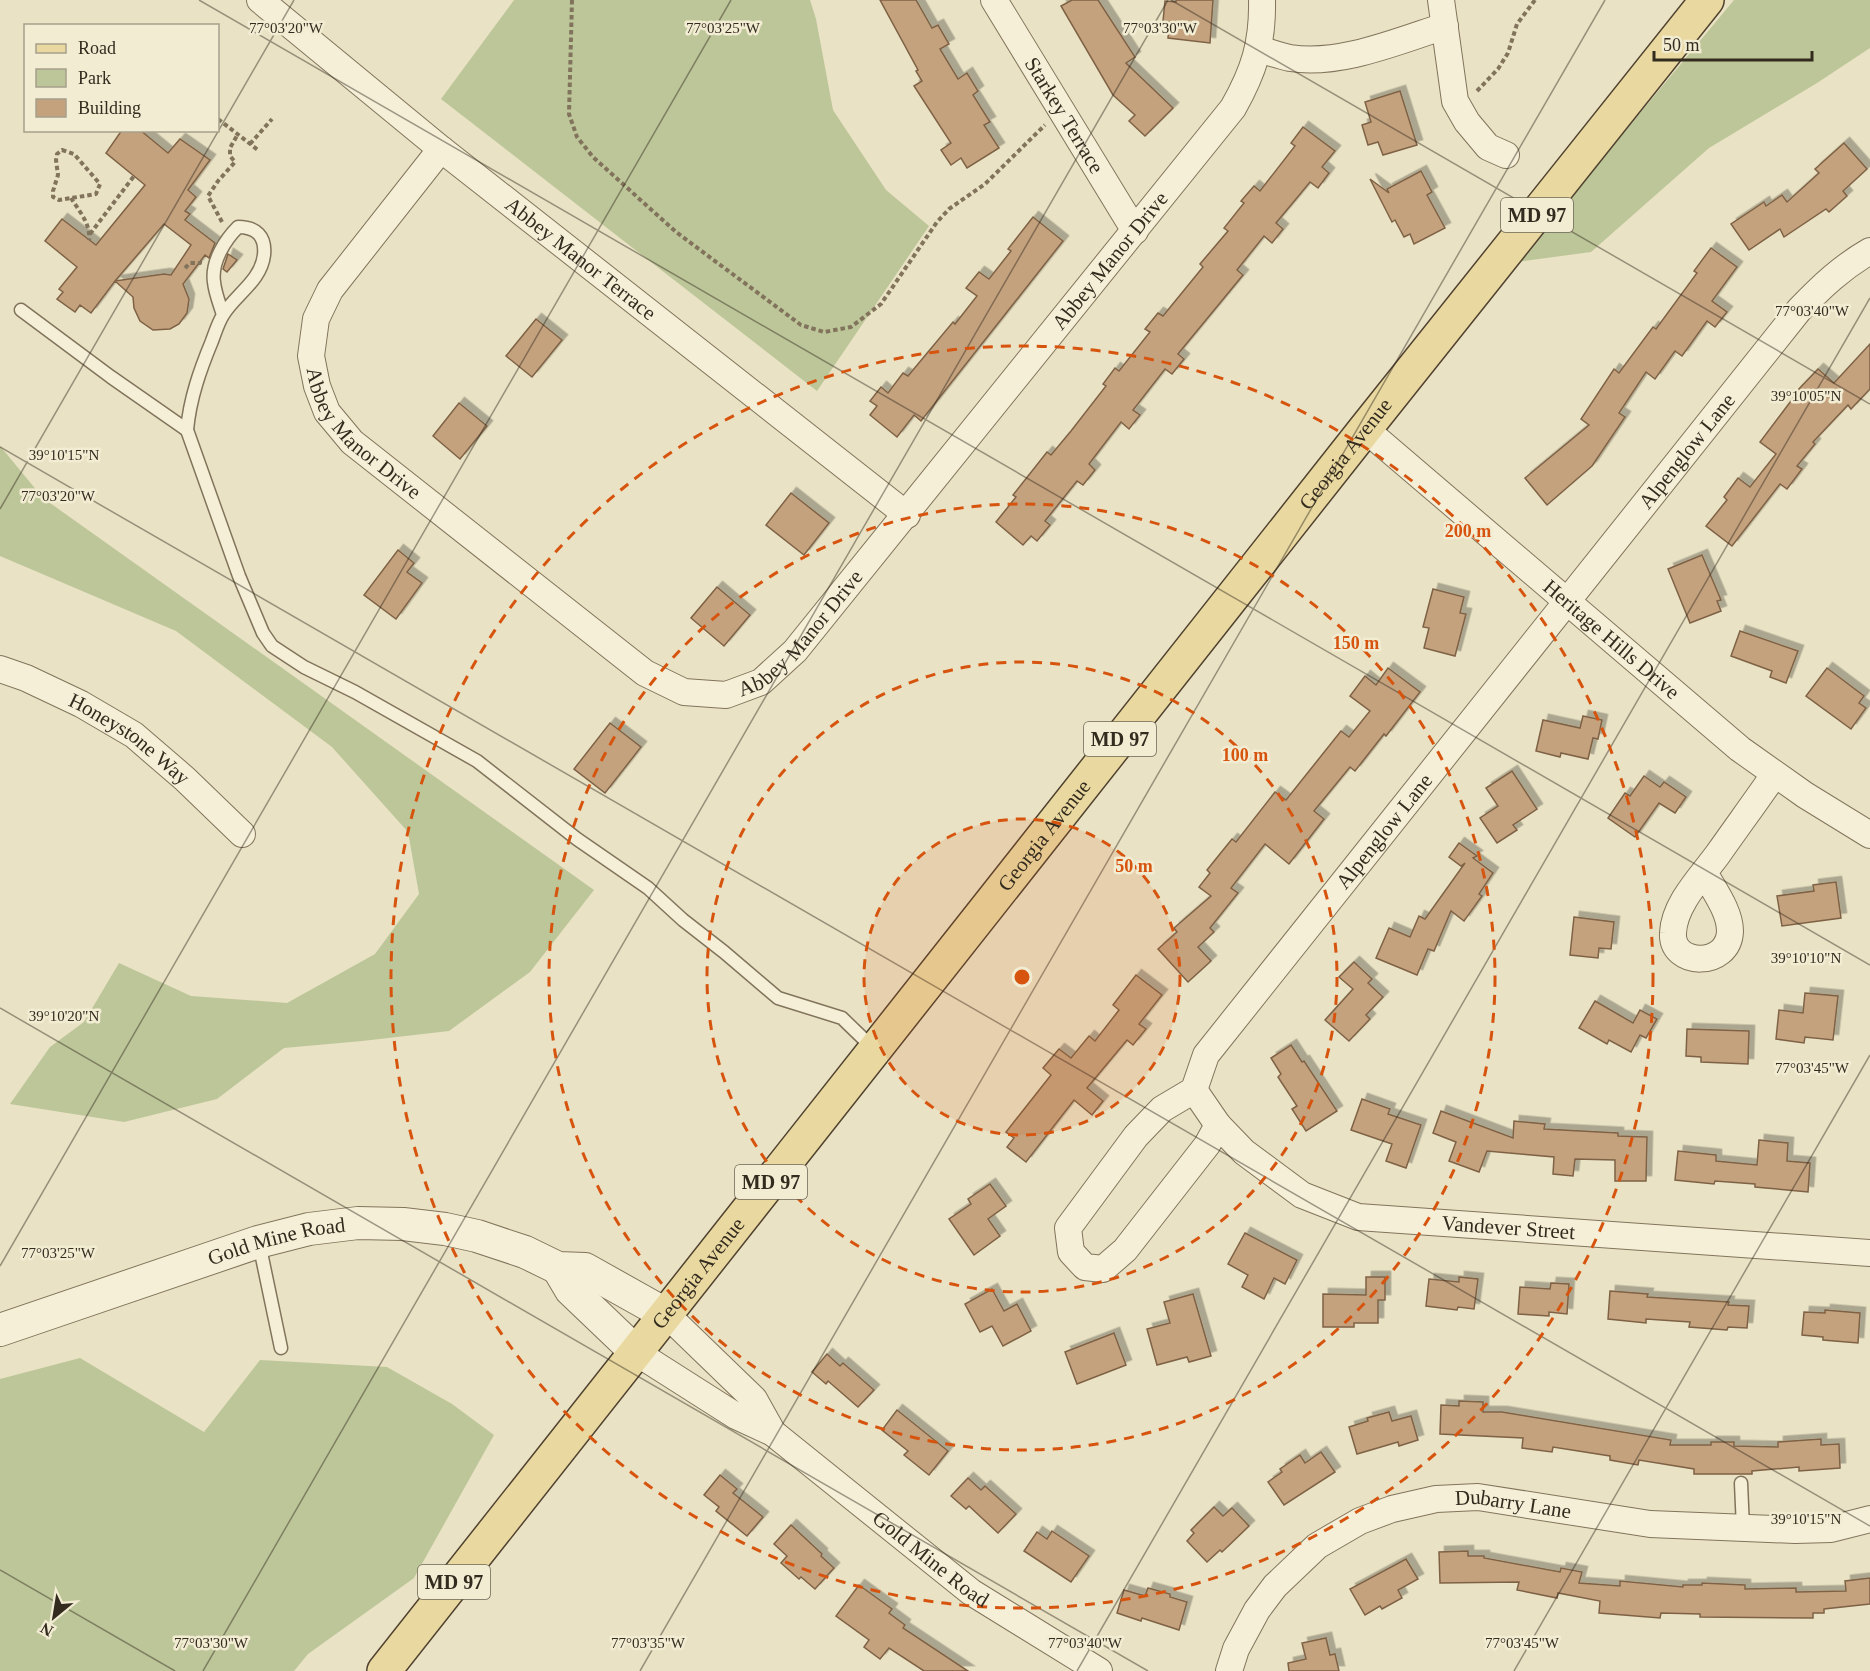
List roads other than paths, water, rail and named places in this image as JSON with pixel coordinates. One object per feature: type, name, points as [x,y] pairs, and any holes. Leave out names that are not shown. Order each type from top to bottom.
[{"type":"main road","name":"Georgia Avenue","points":[[384,1671],[1365,429],[1707,0]]},
{"type":"street","name":"Abbey Manor Terrace","points":[[260,0],[441,149],[907,514]]},
{"type":"street","name":"Starkey Terrace","points":[[994,0],[1135,231]]},
{"type":"street","name":"Abbey Manor Drive","points":[[441,149],[330,290],[316,319],[311,356],[317,386],[327,412],[352,442],[645,673],[684,692],[726,695],[760,682],[795,651],[1233,108],[1249,80],[1259,49],[1262,0]]},
{"type":"street","points":[[1441,0],[1456,104],[1467,122],[1488,147],[1506,155]]},
{"type":"street","points":[[1259,49],[1290,58],[1328,57],[1365,51],[1445,26]]},
{"type":"street","name":"Alpenglow Lane","points":[[1194,1090],[1206,1054],[1799,310],[1827,281],[1851,262],[1870,251]]},
{"type":"street","name":"Heritage Hills Drive","points":[[1365,429],[1715,729],[1774,775],[1870,835]]},
{"type":"street","name":"Honeystone Way","points":[[0,669],[26,678],[81,704],[134,735],[185,779],[242,834]]},
{"type":"street","points":[[1704,872],[1774,775]]},
{"type":"street","points":[[1194,1090],[1162,1108],[1136,1136],[1068,1228],[1071,1252],[1085,1267],[1103,1269],[1125,1250],[1208,1144],[1218,1125]]},
{"type":"street","name":"Vandever Street","points":[[1194,1090],[1218,1125],[1244,1152],[1302,1195],[1358,1217],[1870,1253]]},
{"type":"street","name":"Gold Mine Road","points":[[0,1330],[288,1233],[358,1223],[403,1224],[444,1229],[477,1236],[525,1252],[558,1268],[585,1269],[667,1315],[754,1399],[773,1433]]},
{"type":"street","name":"Gold Mine Road","points":[[558,1268],[571,1290],[637,1353],[736,1416],[773,1433],[971,1592],[1100,1671]]},
{"type":"street","name":"Dubarry Lane","points":[[1229,1671],[1236,1649],[1257,1610],[1275,1586],[1317,1546],[1360,1521],[1392,1509],[1436,1499],[1478,1497],[1650,1524],[1795,1530],[1832,1529],[1870,1519]]},
{"type":"lane","points":[[223,315],[213,281],[216,261],[227,238],[238,226],[249,227],[258,232],[263,240],[262,263],[249,285],[223,315],[189,404],[187,430],[239,576],[263,633],[272,646],[304,667],[355,692],[477,761],[577,838],[648,888],[683,920],[778,998],[842,1018],[874,1050]]},
{"type":"lane","points":[[21,310],[187,430]]},
{"type":"lane","points":[[258,1242],[281,1348]]},
{"type":"lane","points":[[1741,1483],[1743,1528]]}]
